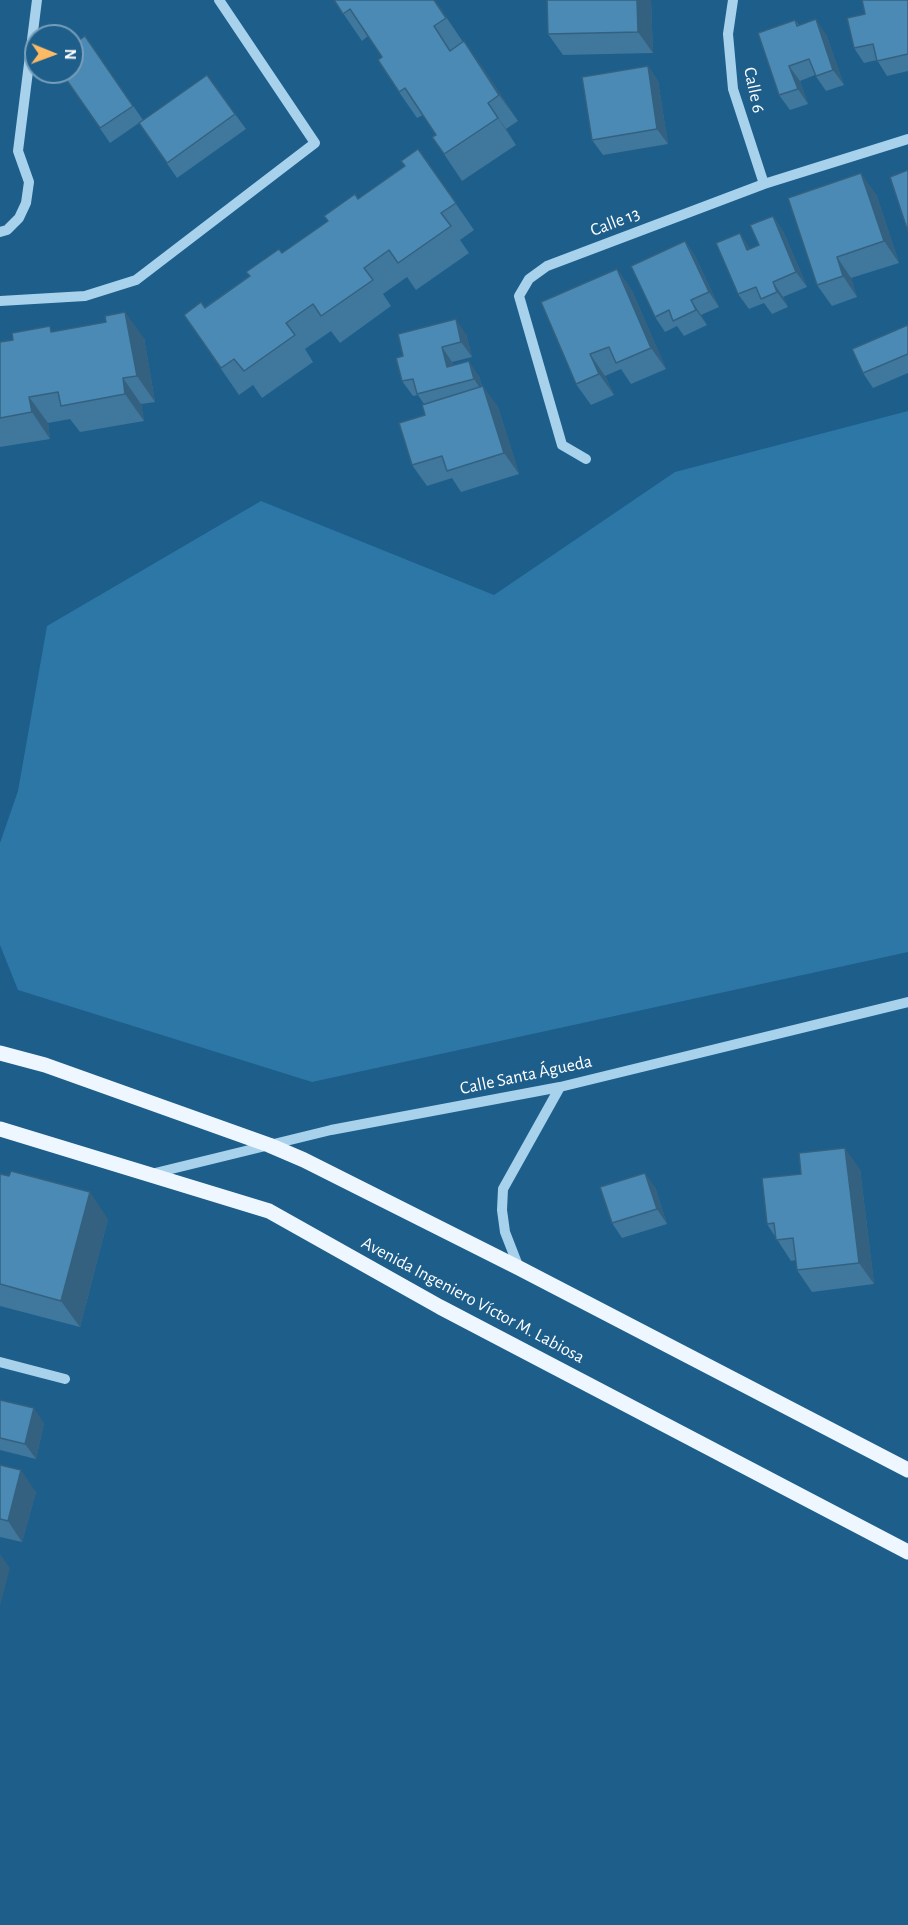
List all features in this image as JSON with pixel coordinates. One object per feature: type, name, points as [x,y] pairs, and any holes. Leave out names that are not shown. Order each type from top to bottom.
[{"type":"main road","points":[[0,1053],[45,1065],[269,1145],[304,1160],[519,1268],[908,1470]]},
{"type":"main road","name":"Avenida Ingeniero Víctor M. Labiosa","points":[[0,1129],[269,1211],[440,1307],[908,1552]]},
{"type":"street","points":[[0,232],[7,230],[20,218],[26,203],[29,182],[18,151],[37,0]]},
{"type":"street","points":[[0,301],[85,296],[136,280],[315,143],[219,0]]},
{"type":"street","name":"Calle 6","points":[[733,0],[729,34],[733,89],[764,184]]},
{"type":"street","name":"Calle 13","points":[[586,459],[562,445],[519,296],[529,279],[547,266],[764,184],[908,139]]},
{"type":"street","name":"Calle Santa Águeda","points":[[150,1175],[331,1130],[560,1087],[908,1002]]},
{"type":"street","points":[[519,1268],[505,1232],[502,1210],[503,1189],[560,1087]]},
{"type":"street","points":[[0,1362],[65,1379]]},
{"type":"shaded area","points":[[908,411],[908,952],[312,1082],[18,990],[0,945],[0,843],[18,791],[47,626],[261,501],[494,595],[675,472]]},
{"type":"building","points":[[334,0],[434,0],[446,18],[434,26],[450,51],[464,41],[499,95],[488,103],[498,118],[444,154],[432,137],[436,135],[405,88],[399,92],[378,60],[382,57],[350,9],[343,14]]},
{"type":"building","points":[[547,0],[637,0],[638,32],[548,34]]},
{"type":"building","points":[[862,0],[908,0],[908,54],[877,61],[873,44],[854,48],[847,18],[865,14]]},
{"type":"building","points":[[816,19],[833,70],[816,76],[809,59],[789,66],[798,89],[779,95],[758,33],[795,20],[797,26]]},
{"type":"building","points":[[84,37],[133,106],[100,128],[69,84],[84,84]]},
{"type":"building","points":[[648,66],[657,129],[592,140],[582,77]]},
{"type":"building","points":[[207,75],[235,114],[167,163],[139,123]]},
{"type":"building","points":[[418,149],[456,203],[441,213],[451,226],[398,263],[389,250],[364,268],[373,280],[321,316],[313,304],[286,323],[295,335],[244,371],[234,359],[221,368],[184,315],[201,302],[205,308],[250,276],[246,272],[279,249],[282,253],[328,221],[324,216],[355,194],[358,199],[405,166],[401,161]]},
{"type":"building","points":[[908,170],[908,232],[890,177]]},
{"type":"building","points":[[861,173],[884,241],[837,257],[843,276],[817,285],[788,198]]},
{"type":"building","points":[[773,216],[796,272],[773,282],[777,292],[761,299],[756,287],[738,294],[716,243],[740,233],[747,250],[759,245],[750,225]]},
{"type":"building","points":[[685,241],[709,292],[691,300],[696,310],[673,321],[669,310],[655,317],[631,266]]},
{"type":"building","points":[[617,269],[651,348],[616,363],[609,347],[590,354],[599,374],[576,384],[541,302]]},
{"type":"building","points":[[125,312],[137,376],[123,378],[125,394],[61,406],[58,392],[29,397],[32,412],[0,418],[0,342],[13,340],[12,333],[50,326],[51,332],[106,322],[105,316]]},
{"type":"building","points":[[456,319],[461,342],[442,347],[447,367],[469,361],[474,379],[417,394],[413,379],[402,381],[396,358],[403,356],[398,334]]},
{"type":"building","points":[[908,325],[908,354],[863,373],[852,349]]},
{"type":"building","points":[[483,386],[504,453],[447,471],[442,456],[412,465],[399,423],[425,415],[422,405]]},
{"type":"building","points":[[845,1148],[859,1263],[797,1270],[793,1238],[776,1240],[774,1223],[767,1224],[762,1178],[801,1174],[799,1153]]},
{"type":"building","points":[[11,1171],[90,1192],[61,1301],[0,1284],[0,1174],[9,1176]]},
{"type":"building","points":[[645,1173],[657,1209],[612,1223],[600,1187]]},
{"type":"building","points":[[0,1400],[34,1408],[25,1444],[0,1438]]},
{"type":"building","points":[[0,1465],[21,1470],[8,1521],[0,1519]]}]
